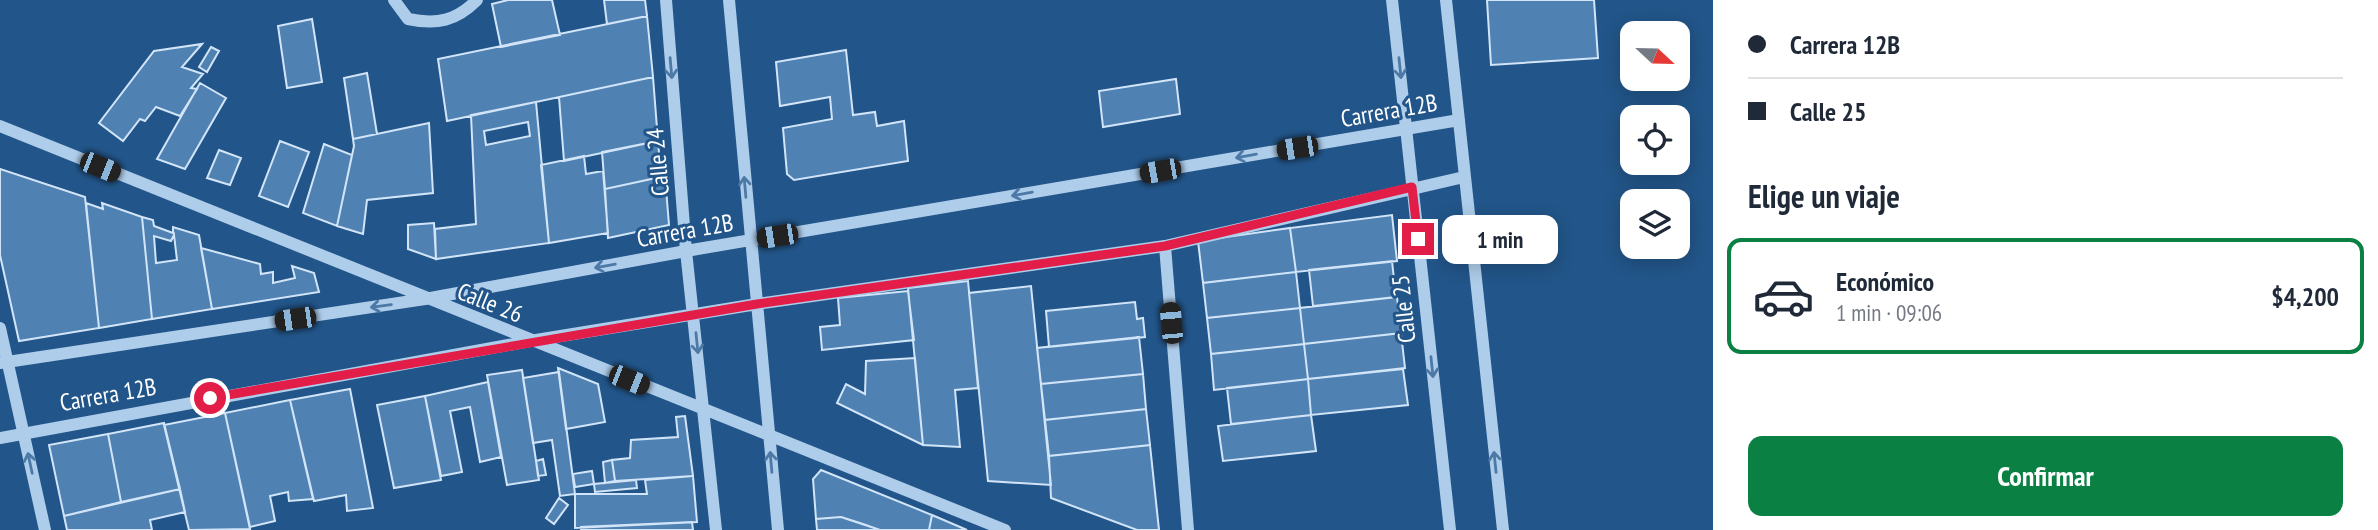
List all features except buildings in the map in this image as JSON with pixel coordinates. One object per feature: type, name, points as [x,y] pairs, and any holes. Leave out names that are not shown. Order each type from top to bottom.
[{"type":"street","points":[[394,0],[408,19],[433,24],[466,11],[477,0]]},
{"type":"street","name":"Calle 24","points":[[666,0],[686,251],[716,530]]},
{"type":"street","points":[[729,0],[749,240],[778,530]]},
{"type":"street","name":"Calle 25","points":[[1392,0],[1450,530]]},
{"type":"street","points":[[1446,0],[1503,530]]},
{"type":"street","name":"Carrera 12B","points":[[4,362],[425,299],[749,240],[1459,120]]},
{"type":"street","name":"Calle 26","points":[[0,126],[1005,530]]},
{"type":"street","name":"Carrera 12B","points":[[0,438],[530,341],[757,304],[1165,246],[1464,177]]},
{"type":"street","points":[[1165,246],[1188,530]]},
{"type":"street","points":[[0,328],[4,362],[23,432],[44,530]]},
{"type":"route","points":[[210,398],[757,304],[1165,246],[1412,187],[1418,239]]}]
